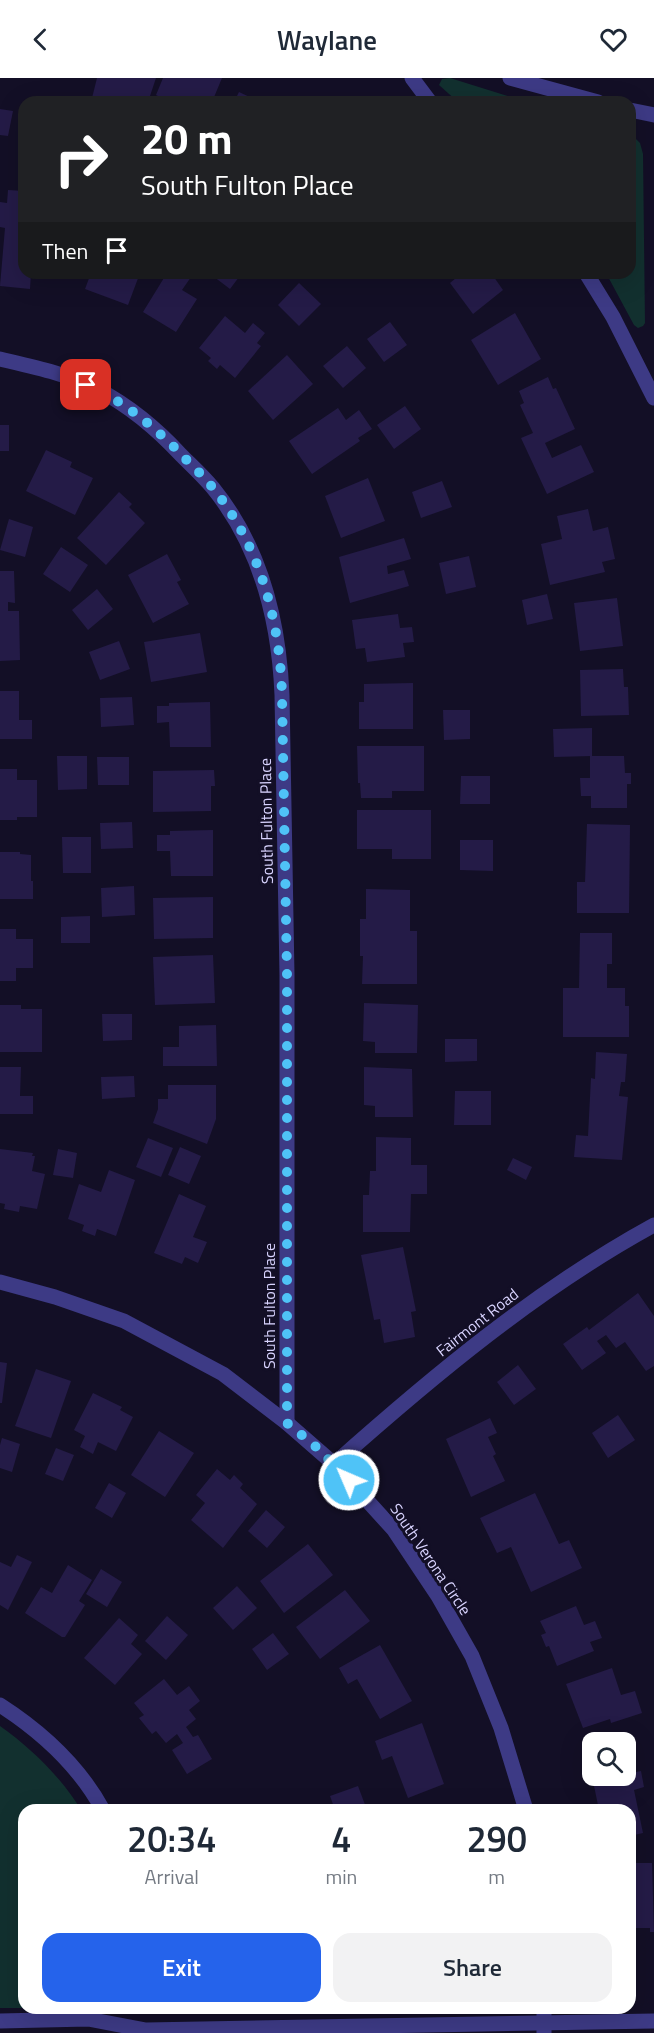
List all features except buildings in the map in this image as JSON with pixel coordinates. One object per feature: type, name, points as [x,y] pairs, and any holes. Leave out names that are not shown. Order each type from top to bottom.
[{"type":"street","points":[[412,78],[426,96]]},
{"type":"street","points":[[510,78],[576,96]]},
{"type":"street","points":[[636,111],[654,115]]},
{"type":"street","points":[[590,279],[654,398]]},
{"type":"street","name":"South Fulton Place","points":[[0,359],[54,373],[90,386],[122,402],[147,422],[219,496],[241,532],[267,592],[281,656],[282,695],[287,975],[287,1423]]},
{"type":"street","name":"Fairmont Road","points":[[334,1464],[448,1367],[531,1303],[619,1244],[654,1225]]},
{"type":"street","name":"South Verona Circle","points":[[0,1282],[55,1297],[124,1321],[223,1374],[287,1423],[334,1464],[394,1530],[438,1596],[472,1656],[501,1728],[524,1804]]},
{"type":"street","points":[[0,1705],[59,1751],[79,1774],[99,1804]]},
{"type":"street","points":[[0,2021],[88,2019],[140,2031],[544,2021],[654,2021]]},
{"type":"green space","points":[[450,78],[508,96],[451,96],[439,85],[442,79]]},
{"type":"green space","points":[[636,139],[640,143],[643,154],[645,323],[638,328],[634,325],[609,279],[636,279]]},
{"type":"green space","points":[[0,1726],[45,1764],[65,1786],[77,1804],[18,1804],[18,2008],[0,2008]]},
{"type":"route","points":[[86,385],[122,402],[147,422],[212,487],[241,532],[256,563],[276,626],[281,656],[287,975],[287,1423],[314,1445],[349,1480]]}]
